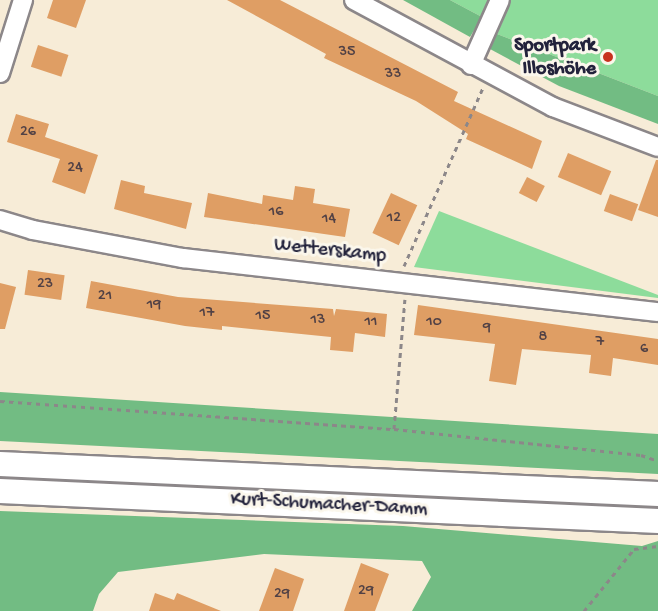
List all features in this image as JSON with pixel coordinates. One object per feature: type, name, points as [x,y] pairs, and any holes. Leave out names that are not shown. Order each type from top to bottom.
[{"type":"main road","name":"Kurt-Schumacher-Damm","points":[[0,464],[658,494]]},
{"type":"main road","name":"Kurt-Schumacher-Damm","points":[[0,491],[658,521]]},
{"type":"street","points":[[0,73],[23,0]]},
{"type":"street","points":[[354,0],[552,108],[658,147]]},
{"type":"street","points":[[471,65],[500,0]]},
{"type":"street","name":"Wetterskamp","points":[[0,220],[33,230],[183,258],[658,312]]},
{"type":"path","points":[[394,429],[406,283],[404,266],[489,75]]},
{"type":"path","points":[[0,400],[394,429],[641,454],[658,461]]},
{"type":"path","points":[[584,611],[634,549],[658,546]]},
{"type":"green space","points":[[403,0],[450,0],[482,17],[470,37]]},
{"type":"green space","name":"Sportpark Illoshöhe","points":[[450,0],[658,0],[658,96],[497,34],[505,16],[488,9],[482,17]]},
{"type":"green space","points":[[497,34],[658,96],[658,124],[559,86],[490,49]]},
{"type":"green space","points":[[439,211],[658,295],[658,298],[414,267]]},
{"type":"green space","points":[[0,392],[658,434],[658,474],[0,441]]},
{"type":"green space","points":[[0,511],[403,526],[642,546],[658,541],[658,611],[412,611],[431,577],[422,561],[264,554],[118,572],[99,594],[93,611],[0,611]]},
{"type":"building","points":[[53,0],[86,0],[76,28],[47,18]]},
{"type":"building","points":[[227,0],[280,0],[458,92],[454,101],[542,141],[532,169],[466,139],[468,134],[416,101],[324,58],[326,54]]},
{"type":"building","points":[[38,45],[68,55],[61,77],[31,67]]},
{"type":"building","points":[[16,114],[49,124],[45,137],[98,155],[85,194],[52,182],[60,159],[7,142]]},
{"type":"building","points":[[568,153],[611,171],[601,195],[558,177]]},
{"type":"building","points":[[656,160],[658,160],[658,217],[638,210]]},
{"type":"building","points":[[527,177],[545,186],[537,202],[519,193]]},
{"type":"building","points":[[121,180],[145,186],[144,193],[192,203],[186,229],[114,209]]},
{"type":"building","points":[[295,186],[315,189],[313,203],[350,209],[345,237],[204,217],[208,193],[262,204],[263,195],[293,200]]},
{"type":"building","points":[[391,193],[417,205],[399,245],[372,233]]},
{"type":"building","points":[[610,194],[638,204],[632,221],[604,211]]},
{"type":"building","points":[[28,270],[65,275],[61,300],[25,295]]},
{"type":"building","points":[[91,281],[178,297],[333,309],[334,316],[336,309],[387,314],[385,337],[355,333],[353,352],[330,350],[331,337],[222,326],[222,330],[185,326],[86,308]]},
{"type":"building","points":[[0,283],[16,287],[5,329],[0,329]]},
{"type":"building","points":[[418,305],[658,339],[658,365],[613,358],[611,376],[589,373],[591,355],[522,349],[516,385],[489,381],[495,344],[414,335]]},
{"type":"building","points":[[361,563],[389,574],[375,611],[344,611]]},
{"type":"building","points":[[275,568],[304,579],[293,611],[259,611]]},
{"type":"building","points":[[155,593],[174,600],[177,593],[221,611],[149,611]]},
{"type":"place","name":"Sportpark Illoshöhe","points":[[608,57]]}]
